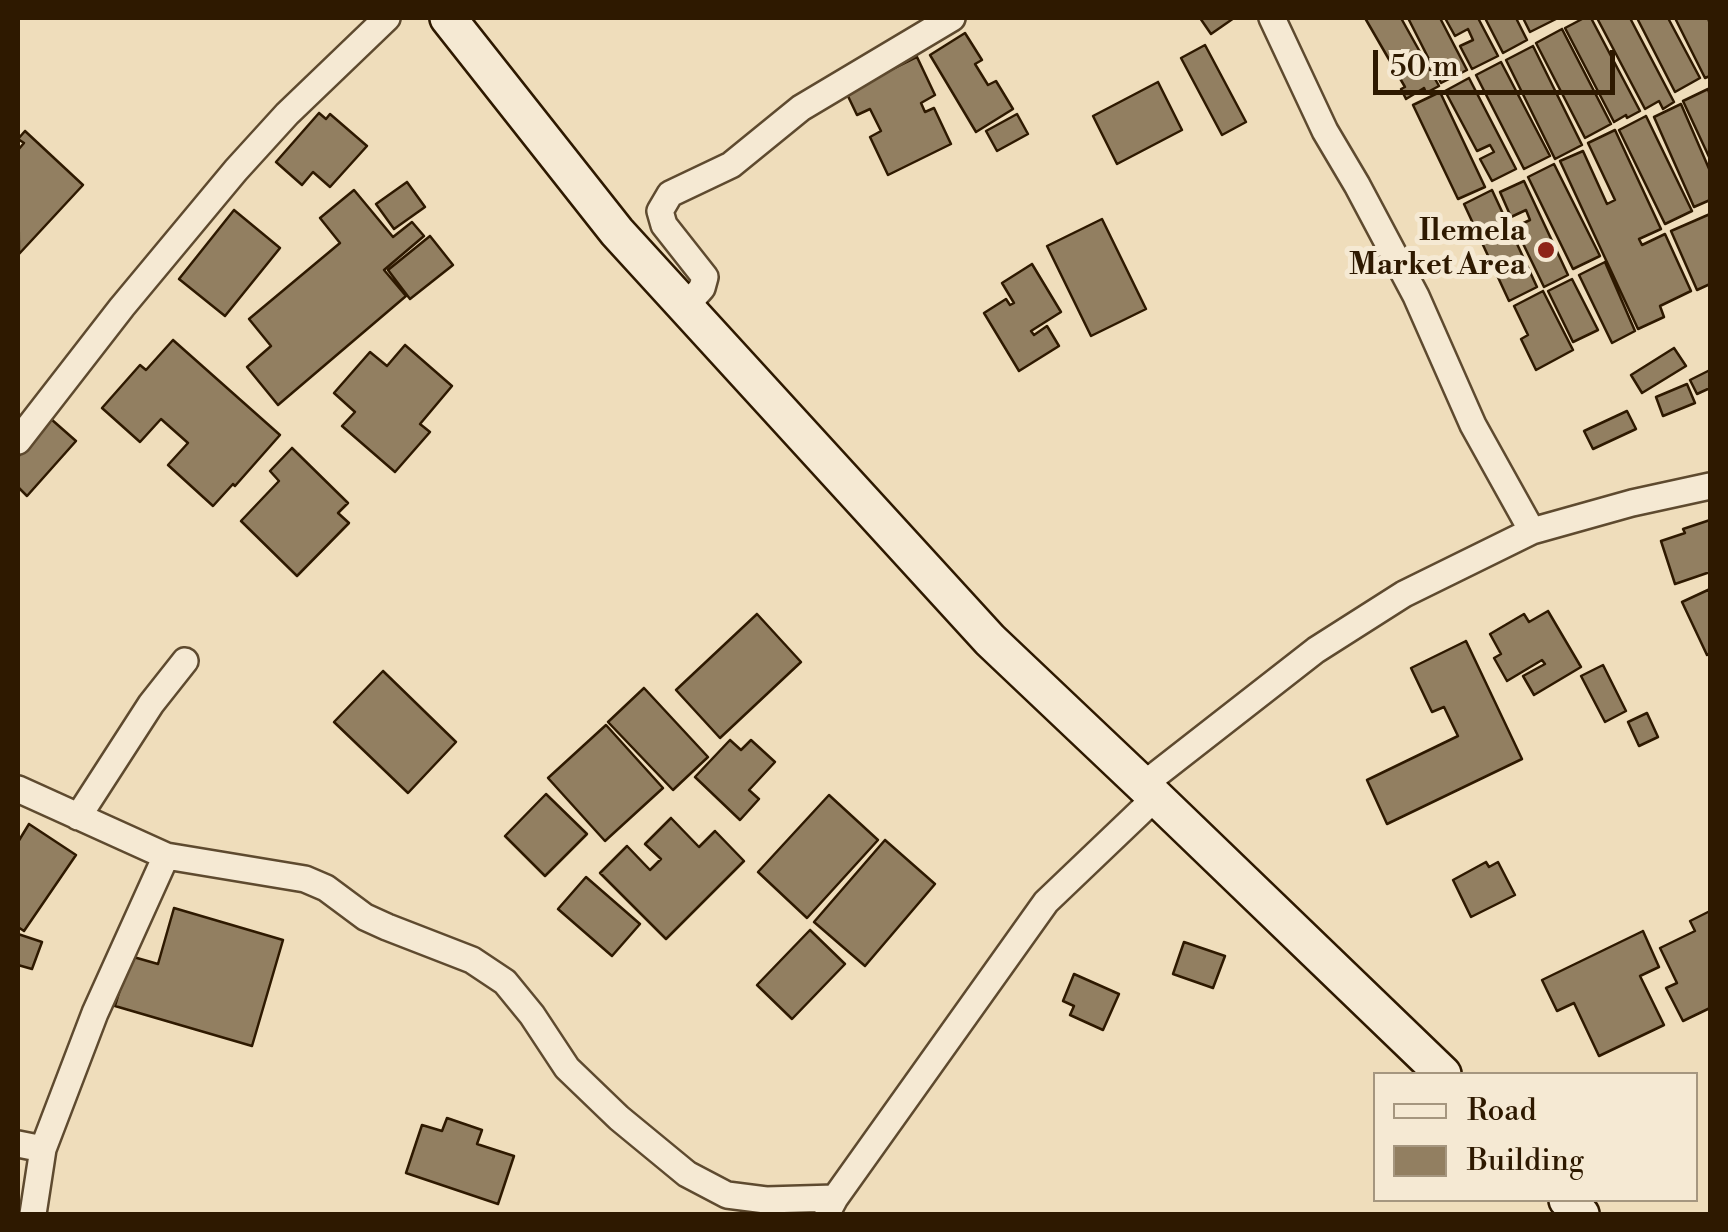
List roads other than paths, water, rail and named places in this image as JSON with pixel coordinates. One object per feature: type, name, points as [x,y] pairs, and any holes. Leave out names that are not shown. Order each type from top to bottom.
[{"type":"main road","points":[[448,18],[616,232],[990,640],[1441,1072]]},
{"type":"street","points":[[18,441],[236,170],[287,114],[388,18]]},
{"type":"street","points":[[685,306],[702,288],[705,276],[664,224],[660,210],[670,194],[731,164],[802,108],[952,18]]},
{"type":"street","points":[[1272,18],[1325,131],[1416,296],[1473,424],[1532,531]]},
{"type":"street","points":[[18,789],[166,856],[305,879],[326,888],[386,928],[472,960],[505,982],[566,1068],[687,1174],[727,1196],[831,1206],[1046,902],[1150,791],[1316,650],[1404,594],[1532,531],[1710,486]]},
{"type":"street","points":[[78,817],[151,704],[185,661]]},
{"type":"street","points":[[33,1214],[30,1147],[166,856]]},
{"type":"place","name":"Ilemela Market Area","points":[[1546,250]]}]
